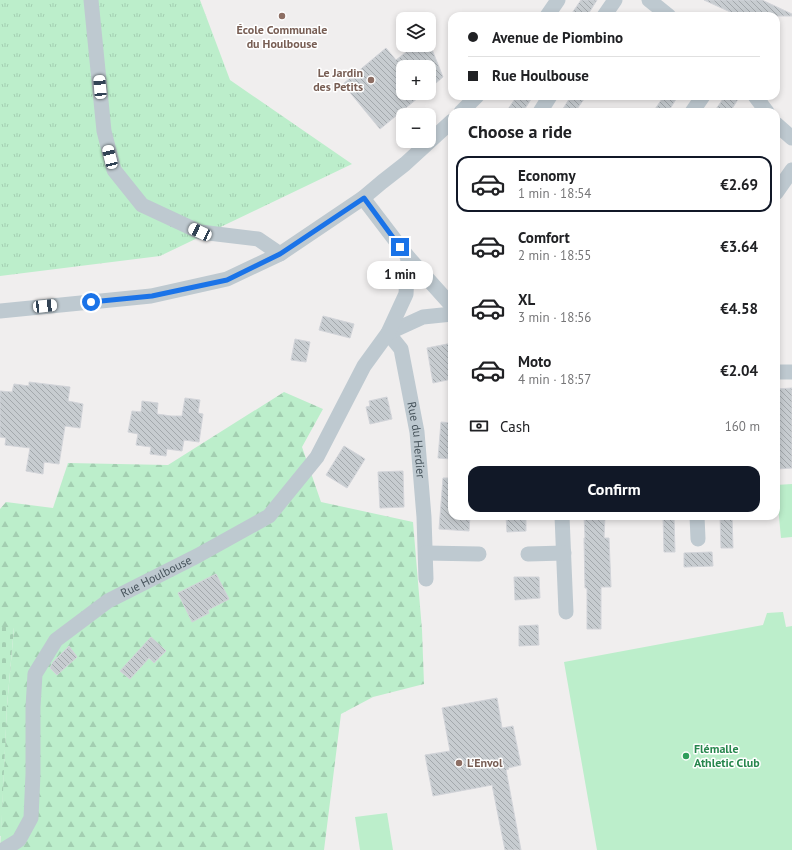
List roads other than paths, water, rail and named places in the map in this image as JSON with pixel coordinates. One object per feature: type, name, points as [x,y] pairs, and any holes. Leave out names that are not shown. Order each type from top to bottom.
[{"type":"street","points":[[91,0],[104,131],[114,170],[142,205],[200,232],[258,239],[280,254]]},
{"type":"street","points":[[550,12],[558,0]]},
{"type":"street","points":[[607,12],[615,0]]},
{"type":"street","points":[[649,0],[664,12]]},
{"type":"street","points":[[465,108],[473,100]]},
{"type":"street","points":[[0,311],[152,296],[227,280],[280,254],[364,198],[405,164],[448,125]]},
{"type":"street","points":[[780,128],[792,138]]},
{"type":"street","points":[[780,187],[792,170]]},
{"type":"street","points":[[364,198],[408,257],[448,302]]},
{"type":"street","name":"Rue Houlbouse","points":[[3,850],[19,840],[31,818],[33,774],[33,707],[36,674],[56,640],[108,601],[197,556],[269,516],[317,457],[364,366],[388,333],[406,294],[408,257]]},
{"type":"street","name":"Rue Houlbouse","points":[[388,333],[423,317],[448,314]]},
{"type":"street","name":"Rue du Herdier","points":[[388,333],[401,349],[417,432],[424,517],[426,579]]},
{"type":"street","points":[[780,372],[792,372]]},
{"type":"street","points":[[562,520],[566,612]]},
{"type":"street","points":[[697,520],[698,539]]},
{"type":"street","points":[[426,553],[479,554]]},
{"type":"street","points":[[528,554],[564,553]]},
{"type":"place","name":"École Communale du Houlbouse","points":[[282,16]]},
{"type":"place","name":"Le Jardin des Petits","points":[[371,80]]},
{"type":"place","name":"Flémalle Athletic Club","points":[[686,756]]},
{"type":"place","name":"L’Envol","points":[[459,763]]}]
